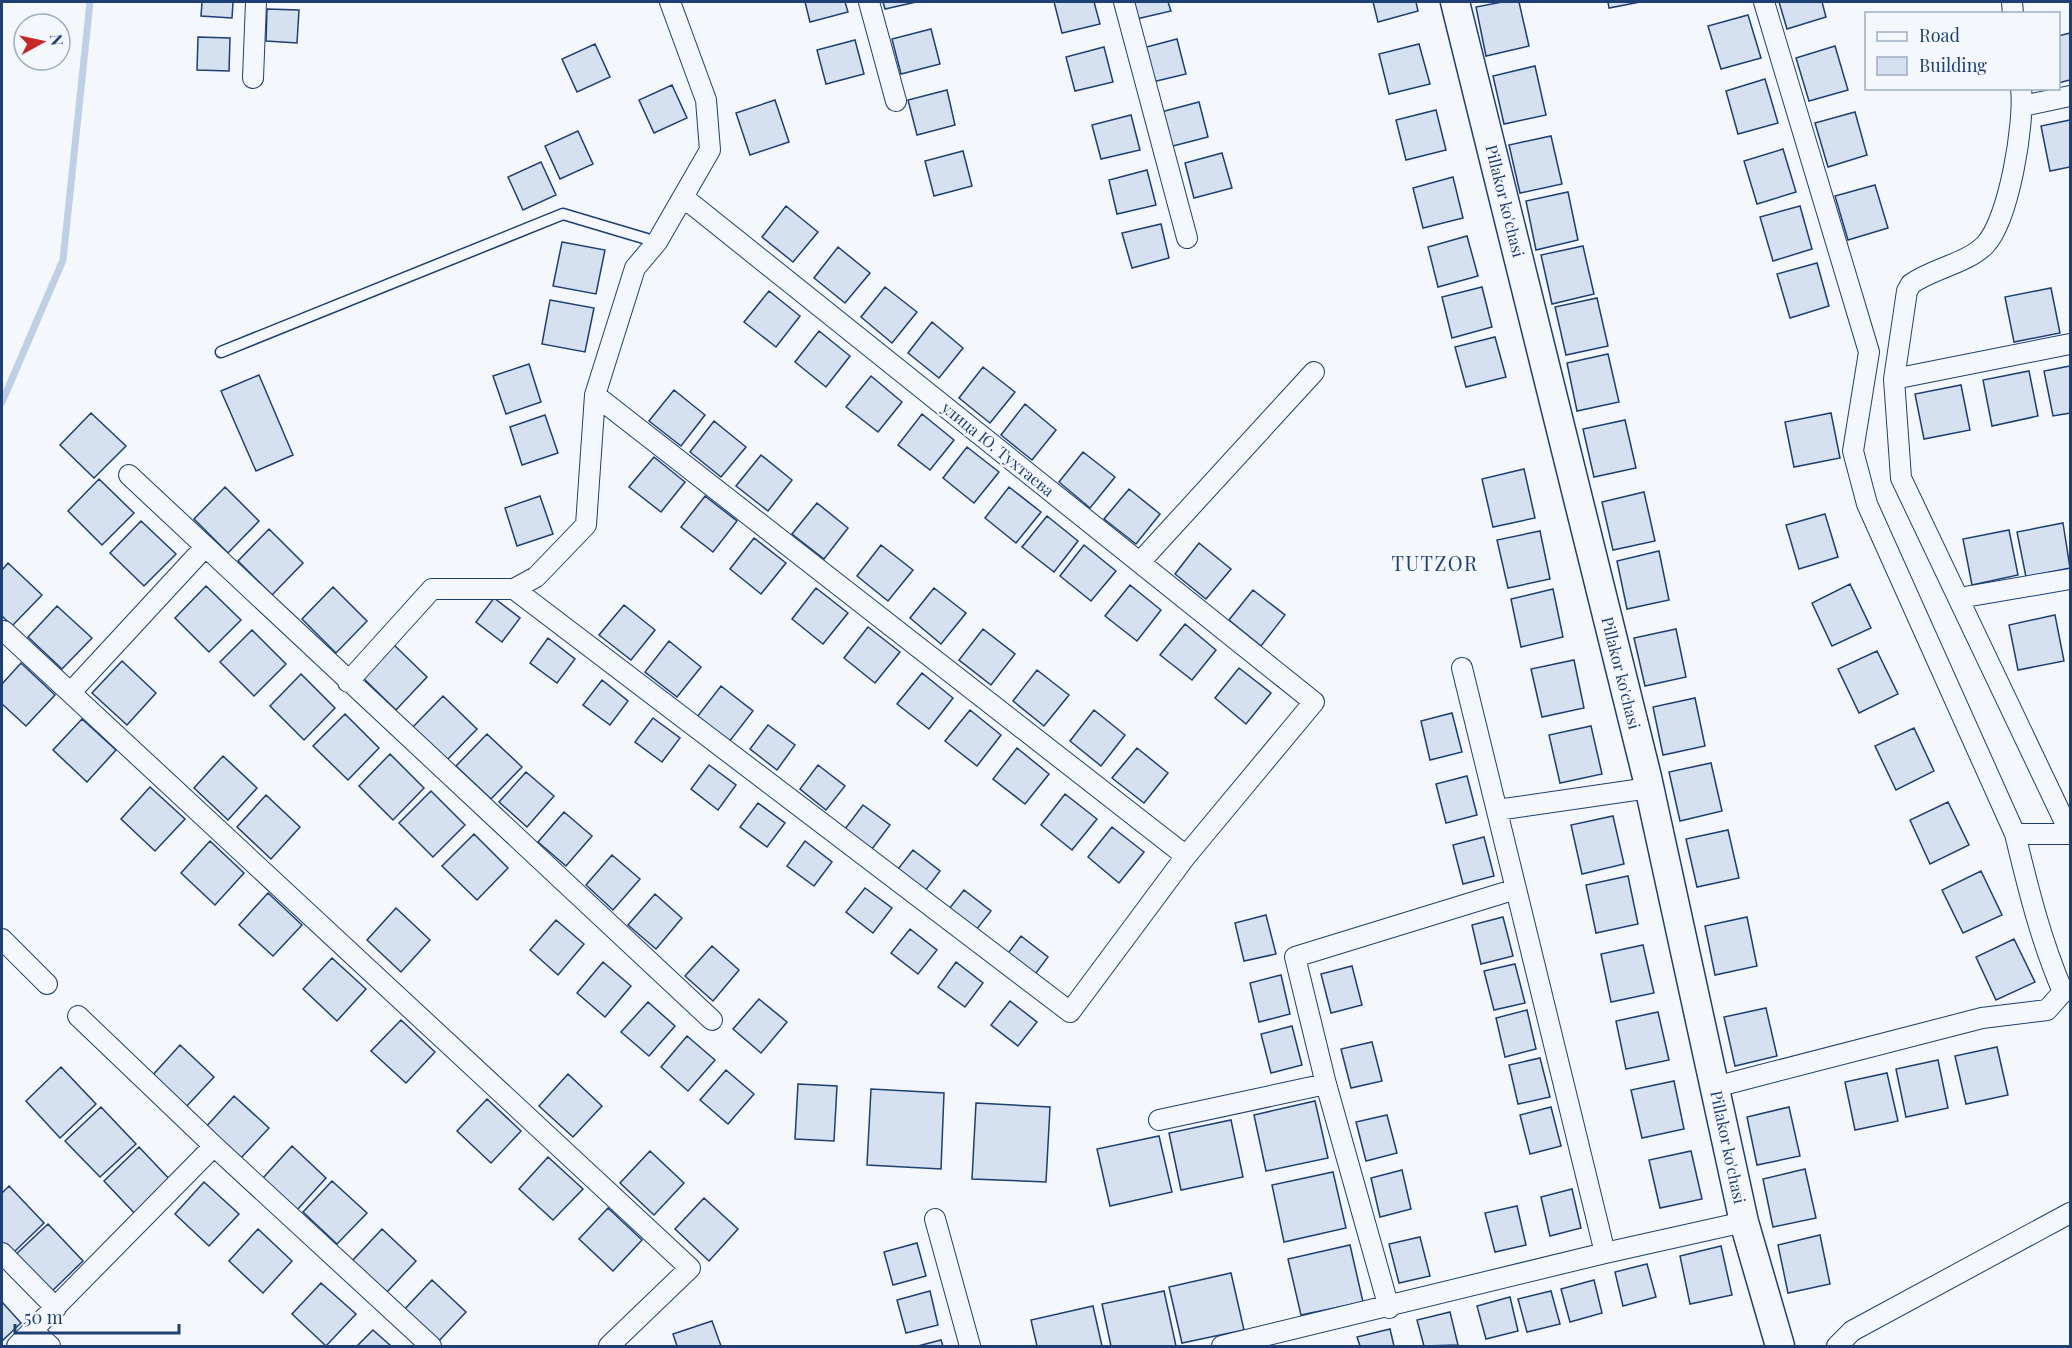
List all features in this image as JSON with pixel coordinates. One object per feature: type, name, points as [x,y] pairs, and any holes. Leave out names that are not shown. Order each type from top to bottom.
[{"type":"street","points":[[253,78],[256,2]]},
{"type":"street","points":[[348,682],[432,589],[514,589],[536,577],[586,525],[595,394],[635,268],[657,242],[710,150],[706,100],[670,2]]},
{"type":"street","points":[[869,2],[896,100]]},
{"type":"street","points":[[1124,2],[1187,238]]},
{"type":"street","name":"Pillakor ko'chasi","points":[[1455,2],[1649,788],[1744,1222],[1780,1347]]},
{"type":"street","points":[[1715,1087],[1982,1018],[2047,1010],[2063,992],[2051,964],[2033,906],[2015,834],[1867,504],[1852,451],[1869,352],[1764,2]]},
{"type":"street","points":[[2015,834],[2070,833],[1901,478],[1894,379],[1907,291],[1911,284],[1984,246],[1997,229],[2012,178],[2022,97],[2070,96]]},
{"type":"street","name":"улица Ю. Тухтаева","points":[[683,197],[1314,702],[1186,856]]},
{"type":"street","points":[[1894,379],[2070,344]]},
{"type":"street","points":[[1140,562],[1314,372]]},
{"type":"street","points":[[514,589],[1070,1012],[1186,856],[595,394]]},
{"type":"street","points":[[129,475],[712,1020]]},
{"type":"street","points":[[71,692],[205,547]]},
{"type":"street","points":[[1959,598],[2070,579]]},
{"type":"street","points":[[4,631],[690,1268],[609,1347]]},
{"type":"street","points":[[1462,668],[1605,1253]]},
{"type":"street","points":[[1497,810],[1649,788]]},
{"type":"street","points":[[1389,1308],[1326,1084],[1295,957],[1516,889]]},
{"type":"street","points":[[2,939],[47,984]]},
{"type":"street","points":[[78,1016],[214,1146],[431,1347]]},
{"type":"street","points":[[1159,1120],[1326,1084]]},
{"type":"street","points":[[17,1347],[214,1146]]},
{"type":"street","points":[[1837,1347],[1852,1331],[2070,1213]]},
{"type":"street","points":[[934,1219],[969,1347]]},
{"type":"street","points":[[1222,1347],[1389,1308],[1605,1253],[1744,1222]]},
{"type":"street","points":[[2,1253],[56,1308]]},
{"type":"street","points":[[33,1332],[50,1347]]},
{"type":"lane","points":[[221,352],[563,214],[657,242]]},
{"type":"building","points":[[202,2],[233,2],[232,18],[201,16]]},
{"type":"building","points":[[805,2],[845,2],[848,12],[810,22]]},
{"type":"building","points":[[883,2],[916,2],[885,9]]},
{"type":"building","points":[[1054,2],[1094,2],[1100,24],[1062,33]]},
{"type":"building","points":[[1127,2],[1168,2],[1171,11],[1132,20]]},
{"type":"building","points":[[1373,2],[1416,2],[1418,11],[1378,22]]},
{"type":"building","points":[[1502,2],[1519,2],[1529,46],[1486,56],[1476,7]]},
{"type":"building","points":[[1608,2],[1640,2],[1609,8]]},
{"type":"building","points":[[1779,2],[1822,2],[1826,17],[1787,29]]},
{"type":"building","points":[[267,9],[299,10],[297,43],[266,41]]},
{"type":"building","points":[[1748,15],[1761,58],[1721,69],[1708,26]]},
{"type":"building","points":[[931,29],[940,64],[901,74],[892,39]]},
{"type":"building","points":[[2070,33],[2070,80],[2060,82],[2060,36]]},
{"type":"building","points":[[198,37],[230,38],[229,71],[197,70]]},
{"type":"building","points":[[1177,39],[1186,74],[1148,83],[1139,49]]},
{"type":"building","points":[[855,40],[864,74],[826,84],[817,50]]},
{"type":"building","points":[[595,44],[610,77],[577,92],[562,59]]},
{"type":"building","points":[[1419,44],[1430,84],[1389,94],[1379,54]]},
{"type":"building","points":[[1835,46],[1848,90],[1809,101],[1796,58]]},
{"type":"building","points":[[1104,47],[1113,82],[1075,91],[1066,57]]},
{"type":"building","points":[[1535,66],[1546,115],[1504,124],[1493,76]]},
{"type":"building","points":[[1765,79],[1778,123],[1738,134],[1726,91]]},
{"type":"building","points":[[672,85],[687,118],[654,133],[639,100]]},
{"type":"building","points":[[947,90],[955,125],[917,135],[908,100]]},
{"type":"building","points":[[775,100],[789,142],[750,155],[736,113]]},
{"type":"building","points":[[1199,102],[1208,137],[1169,147],[1161,112]]},
{"type":"building","points":[[1436,110],[1446,150],[1406,160],[1396,120]]},
{"type":"building","points":[[1855,112],[1867,155],[1828,167],[1815,123]]},
{"type":"building","points":[[1131,115],[1140,150],[1101,159],[1092,125]]},
{"type":"building","points":[[2070,120],[2070,167],[2050,171],[2041,126]]},
{"type":"building","points":[[578,131],[593,164],[560,179],[545,146]]},
{"type":"building","points":[[1551,136],[1562,184],[1520,193],[1509,145]]},
{"type":"building","points":[[1783,149],[1796,192],[1757,204],[1744,161]]},
{"type":"building","points":[[963,151],[972,186],[934,196],[925,161]]},
{"type":"building","points":[[1222,153],[1232,188],[1194,198],[1185,163]]},
{"type":"building","points":[[541,162],[556,195],[523,210],[508,177]]},
{"type":"building","points":[[1147,170],[1156,205],[1117,214],[1109,180]]},
{"type":"building","points":[[1453,177],[1463,218],[1423,228],[1413,188]]},
{"type":"building","points":[[1875,185],[1888,228],[1848,240],[1835,196]]},
{"type":"building","points":[[1568,192],[1578,240],[1536,250],[1526,201]]},
{"type":"building","points":[[786,206],[818,232],[793,262],[762,237]]},
{"type":"building","points":[[1800,206],[1812,249],[1773,261],[1760,217]]},
{"type":"building","points":[[1161,224],[1169,258],[1132,268],[1122,233]]},
{"type":"building","points":[[1467,236],[1478,276],[1438,287],[1428,247]]},
{"type":"building","points":[[562,242],[605,250],[596,294],[553,286]]},
{"type":"building","points":[[1583,246],[1594,294],[1552,304],[1541,255]]},
{"type":"building","points":[[838,247],[870,273],[845,303],[814,278]]},
{"type":"building","points":[[1817,263],[1829,306],[1790,318],[1777,274]]},
{"type":"building","points":[[885,287],[917,312],[892,343],[861,317]]},
{"type":"building","points":[[1482,287],[1492,327],[1452,338],[1442,297]]},
{"type":"building","points":[[2051,288],[2060,333],[2014,342],[2005,297]]},
{"type":"building","points":[[769,291],[800,316],[776,347],[744,322]]},
{"type":"building","points":[[1597,298],[1608,346],[1566,355],[1555,307]]},
{"type":"building","points":[[550,300],[594,308],[585,352],[542,344]]},
{"type":"building","points":[[932,322],[963,348],[939,378],[908,353]]},
{"type":"building","points":[[819,331],[850,356],[826,387],[795,362]]},
{"type":"building","points":[[1495,337],[1506,377],[1466,387],[1455,347]]},
{"type":"building","points":[[1608,354],[1619,402],[1577,411],[1567,363]]},
{"type":"building","points":[[529,364],[541,402],[506,414],[493,376]]},
{"type":"building","points":[[2070,366],[2070,413],[2053,416],[2044,371]]},
{"type":"building","points":[[983,367],[1015,392],[990,423],[959,398]]},
{"type":"building","points":[[2029,371],[2038,416],[1992,426],[1983,380]]},
{"type":"building","points":[[259,375],[293,455],[256,471],[221,391]]},
{"type":"building","points":[[871,376],[902,402],[878,432],[846,407]]},
{"type":"building","points":[[1961,385],[1970,430],[1924,439],[1915,394]]},
{"type":"building","points":[[674,390],[705,415],[681,446],[649,421]]},
{"type":"building","points":[[1025,404],[1056,430],[1032,460],[1001,435]]},
{"type":"building","points":[[91,413],[126,446],[94,478],[60,445]]},
{"type":"building","points":[[1831,413],[1840,458],[1794,467],[1785,422]]},
{"type":"building","points":[[922,414],[954,440],[930,470],[898,445]]},
{"type":"building","points":[[545,415],[558,453],[522,465],[510,427]]},
{"type":"building","points":[[1625,420],[1636,468],[1594,477],[1583,429]]},
{"type":"building","points":[[714,421],[746,447],[721,477],[690,452]]},
{"type":"building","points":[[967,447],[999,472],[974,503],[943,478]]},
{"type":"building","points":[[1083,452],[1115,477],[1090,508],[1059,482]]},
{"type":"building","points":[[761,455],[792,480],[768,511],[736,486]]},
{"type":"building","points":[[654,457],[685,482],[661,512],[629,487]]},
{"type":"building","points":[[1524,469],[1535,518],[1493,527],[1482,479]]},
{"type":"building","points":[[99,479],[134,513],[102,545],[68,511]]},
{"type":"building","points":[[225,487],[259,521],[228,553],[194,519]]},
{"type":"building","points":[[1009,487],[1041,512],[1016,543],[985,518]]},
{"type":"building","points":[[1129,489],[1160,514],[1136,544],[1104,519]]},
{"type":"building","points":[[1644,492],[1655,541],[1613,550],[1602,502]]},
{"type":"building","points":[[540,496],[553,534],[517,546],[505,508]]},
{"type":"building","points":[[705,496],[737,521],[713,552],[681,527]]},
{"type":"building","points":[[817,503],[848,528],[824,559],[792,534]]},
{"type":"building","points":[[1825,514],[1838,557],[1799,569],[1786,525]]},
{"type":"building","points":[[1047,516],[1078,541],[1054,572],[1022,547]]},
{"type":"building","points":[[141,521],[176,554],[144,586],[110,553]]},
{"type":"building","points":[[2063,523],[2070,568],[2026,577],[2017,532]]},
{"type":"building","points":[[269,529],[303,563],[272,595],[238,561]]},
{"type":"building","points":[[2009,530],[2018,575],[1972,585],[1963,539]]},
{"type":"building","points":[[1540,531],[1550,579],[1508,588],[1497,540]]},
{"type":"building","points":[[754,538],[786,563],[761,594],[730,569]]},
{"type":"building","points":[[1199,543],[1231,569],[1206,599],[1175,574]]},
{"type":"building","points":[[881,545],[913,570],[888,601],[857,576]]},
{"type":"building","points":[[1084,545],[1116,571],[1091,601],[1060,576]]},
{"type":"building","points":[[1659,551],[1669,600],[1627,609],[1617,561]]},
{"type":"building","points":[[8,563],[42,595],[12,626],[2,616],[2,570]]},
{"type":"building","points":[[1850,584],[1871,628],[1832,646],[1812,603]]},
{"type":"building","points":[[1130,585],[1161,610],[1137,641],[1105,616]]},
{"type":"building","points":[[206,586],[241,620],[209,652],[175,618]]},
{"type":"building","points":[[333,587],[367,621],[336,653],[302,619]]},
{"type":"building","points":[[816,588],[848,613],[823,644],[792,619]]},
{"type":"building","points":[[934,588],[966,613],[941,644],[910,618]]},
{"type":"building","points":[[1553,589],[1563,637],[1521,647],[1511,599]]},
{"type":"building","points":[[1253,590],[1285,615],[1261,646],[1229,620]]},
{"type":"building","points":[[494,598],[520,618],[502,642],[476,622]]},
{"type":"building","points":[[624,605],[655,630],[631,660],[599,635]]},
{"type":"building","points":[[57,606],[92,638],[62,669],[28,637]]},
{"type":"building","points":[[2055,615],[2064,661],[2018,670],[2009,625]]},
{"type":"building","points":[[1185,624],[1216,650],[1192,680],[1160,655]]},
{"type":"building","points":[[868,627],[900,652],[875,683],[844,658]]},
{"type":"building","points":[[983,629],[1015,654],[991,685],[959,660]]},
{"type":"building","points":[[1676,629],[1686,677],[1645,686],[1634,638]]},
{"type":"building","points":[[252,630],[286,664],[254,696],[220,662]]},
{"type":"building","points":[[548,638],[575,659],[557,683],[530,663]]},
{"type":"building","points":[[669,641],[701,667],[677,697],[645,672]]},
{"type":"building","points":[[393,644],[427,677],[396,710],[361,676]]},
{"type":"building","points":[[1877,651],[1898,694],[1859,713],[1838,669]]},
{"type":"building","points":[[1574,660],[1584,708],[1542,717],[1531,669]]},
{"type":"building","points":[[122,661],[156,693],[127,725],[92,693]]},
{"type":"building","points":[[21,663],[55,695],[26,726],[2,704],[2,684]]},
{"type":"building","points":[[1239,668],[1271,693],[1246,724],[1215,698]]},
{"type":"building","points":[[1037,670],[1069,695],[1044,726],[1013,701]]},
{"type":"building","points":[[922,673],[953,698],[929,729],[897,704]]},
{"type":"building","points":[[301,674],[335,708],[304,740],[270,706]]},
{"type":"building","points":[[602,680],[628,701],[610,725],[583,705]]},
{"type":"building","points":[[721,686],[753,711],[729,742],[697,717]]},
{"type":"building","points":[[443,696],[477,729],[446,761],[412,728]]},
{"type":"building","points":[[1695,698],[1705,746],[1663,755],[1653,707]]},
{"type":"building","points":[[970,710],[1001,735],[977,766],[945,741]]},
{"type":"building","points":[[1094,710],[1125,735],[1101,766],[1070,741]]},
{"type":"building","points":[[1452,713],[1462,752],[1430,760],[1421,721]]},
{"type":"building","points":[[345,714],[379,748],[348,780],[313,746]]},
{"type":"building","points":[[653,718],[680,738],[662,762],[635,742]]},
{"type":"building","points":[[82,719],[116,750],[87,782],[53,750]]},
{"type":"building","points":[[768,725],[795,745],[777,770],[750,749]]},
{"type":"building","points":[[1591,726],[1602,774],[1560,783],[1549,735]]},
{"type":"building","points":[[1914,728],[1934,771],[1896,790],[1875,746]]},
{"type":"building","points":[[487,734],[522,767],[491,799],[456,766]]},
{"type":"building","points":[[1017,748],[1049,774],[1025,804],[993,779]]},
{"type":"building","points":[[1137,748],[1168,773],[1144,803],[1112,778]]},
{"type":"building","points":[[390,754],[424,788],[393,820],[359,786]]},
{"type":"building","points":[[223,756],[257,788],[228,820],[194,788]]},
{"type":"building","points":[[1711,763],[1722,811],[1680,821],[1669,772]]},
{"type":"building","points":[[709,765],[736,785],[718,810],[691,789]]},
{"type":"building","points":[[818,765],[845,786],[826,810],[800,789]]},
{"type":"building","points":[[526,772],[554,796],[527,827],[499,802]]},
{"type":"building","points":[[1467,776],[1477,815],[1446,823],[1436,784]]},
{"type":"building","points":[[150,787],[185,819],[155,851],[121,819]]},
{"type":"building","points":[[431,791],[465,825],[433,857],[399,823]]},
{"type":"building","points":[[1065,794],[1097,819],[1072,850],[1041,825]]},
{"type":"building","points":[[266,795],[300,827],[271,859],[237,827]]},
{"type":"building","points":[[1948,802],[1969,845],[1930,864],[1910,820]]},
{"type":"building","points":[[758,803],[785,823],[767,847],[740,827]]},
{"type":"building","points":[[863,805],[890,825],[872,849],[845,829]]},
{"type":"building","points":[[564,812],[592,836],[566,866],[538,842]]},
{"type":"building","points":[[1613,816],[1624,864],[1582,874],[1571,825]]},
{"type":"building","points":[[1112,827],[1144,852],[1119,883],[1088,857]]},
{"type":"building","points":[[1728,830],[1739,878],[1697,887],[1686,839]]},
{"type":"building","points":[[474,834],[508,868],[477,900],[442,866]]},
{"type":"building","points":[[1484,837],[1494,876],[1463,884],[1453,845]]},
{"type":"building","points":[[210,841],[244,873],[215,905],[181,873]]},
{"type":"building","points":[[805,841],[832,862],[814,886],[787,866]]},
{"type":"building","points":[[913,850],[940,871],[922,895],[894,874]]},
{"type":"building","points":[[612,855],[640,879],[613,910],[586,885]]},
{"type":"building","points":[[1981,871],[2002,915],[1963,933],[1942,890]]},
{"type":"building","points":[[1628,876],[1638,924],[1596,933],[1586,885]]},
{"type":"building","points":[[865,888],[892,908],[873,933],[846,912]]},
{"type":"building","points":[[964,890],[991,911],[972,935],[945,914]]},
{"type":"building","points":[[268,893],[302,925],[273,956],[239,925]]},
{"type":"building","points":[[655,894],[682,918],[656,949],[628,925]]},
{"type":"building","points":[[396,908],[430,940],[401,972],[367,940]]},
{"type":"building","points":[[1266,915],[1276,954],[1244,961],[1235,923]]},
{"type":"building","points":[[1503,917],[1513,956],[1481,964],[1472,925]]},
{"type":"building","points":[[1747,917],[1757,966],[1715,975],[1705,926]]},
{"type":"building","points":[[556,920],[584,944],[558,975],[530,950]]},
{"type":"building","points":[[910,929],[937,950],[918,974],[891,953]]},
{"type":"building","points":[[1021,936],[1048,957],[1030,981],[1003,960]]},
{"type":"building","points":[[2014,939],[2035,982],[1996,1000],[1976,957]]},
{"type":"building","points":[[1643,945],[1654,993],[1611,1002],[1601,954]]},
{"type":"building","points":[[712,946],[739,970],[713,1001],[685,976]]},
{"type":"building","points":[[332,958],[366,989],[337,1021],[303,989]]},
{"type":"building","points":[[603,962],[631,986],[605,1017],[577,993]]},
{"type":"building","points":[[956,962],[983,983],[965,1007],[938,987]]},
{"type":"building","points":[[1515,964],[1525,1003],[1494,1010],[1484,971]]},
{"type":"building","points":[[1352,966],[1362,1005],[1331,1013],[1321,974]]},
{"type":"building","points":[[1281,975],[1290,1014],[1259,1022],[1250,983]]},
{"type":"building","points":[[759,999],[787,1022],[761,1053],[733,1029]]},
{"type":"building","points":[[1010,1001],[1037,1022],[1018,1046],[991,1025]]},
{"type":"building","points":[[648,1002],[675,1026],[649,1056],[621,1032]]},
{"type":"building","points":[[1766,1008],[1777,1056],[1735,1066],[1724,1017]]},
{"type":"building","points":[[1527,1010],[1536,1049],[1505,1057],[1496,1018]]},
{"type":"building","points":[[1658,1012],[1669,1060],[1626,1069],[1616,1021]]},
{"type":"building","points":[[401,1020],[435,1052],[406,1083],[371,1051]]},
{"type":"building","points":[[1292,1026],[1302,1065],[1271,1073],[1261,1034]]},
{"type":"building","points":[[687,1036],[715,1060],[688,1091],[661,1067]]},
{"type":"building","points":[[1372,1042],[1382,1081],[1351,1088],[1341,1049]]},
{"type":"building","points":[[180,1045],[214,1077],[185,1108],[151,1077]]},
{"type":"building","points":[[1997,1047],[2008,1095],[1966,1104],[1955,1056]]},
{"type":"building","points":[[1540,1058],[1550,1097],[1518,1104],[1509,1065]]},
{"type":"building","points":[[1938,1060],[1948,1108],[1906,1117],[1896,1069]]},
{"type":"building","points":[[61,1067],[96,1104],[60,1138],[26,1101]]},
{"type":"building","points":[[726,1070],[754,1094],[728,1124],[700,1100]]},
{"type":"building","points":[[1887,1073],[1898,1121],[1855,1130],[1845,1082]]},
{"type":"building","points":[[568,1074],[602,1106],[573,1137],[539,1106]]},
{"type":"building","points":[[1674,1081],[1684,1129],[1642,1138],[1631,1090]]},
{"type":"building","points":[[798,1084],[837,1086],[834,1141],[795,1139]]},
{"type":"building","points":[[871,1089],[944,1093],[941,1169],[867,1165]]},
{"type":"building","points":[[234,1096],[269,1128],[239,1160],[205,1128]]},
{"type":"building","points":[[487,1099],[521,1131],[491,1163],[457,1131]]},
{"type":"building","points":[[1315,1101],[1328,1158],[1266,1171],[1254,1115]]},
{"type":"building","points":[[976,1103],[1050,1107],[1046,1182],[972,1179]]},
{"type":"building","points":[[101,1107],[136,1144],[100,1177],[65,1141]]},
{"type":"building","points":[[1551,1107],[1561,1146],[1530,1154],[1520,1115]]},
{"type":"building","points":[[1789,1107],[1800,1156],[1757,1165],[1747,1117]]},
{"type":"building","points":[[1387,1115],[1397,1153],[1366,1161],[1356,1122]]},
{"type":"building","points":[[1231,1120],[1243,1177],[1181,1190],[1169,1133]]},
{"type":"building","points":[[1159,1136],[1172,1192],[1110,1206],[1097,1149]]},
{"type":"building","points":[[292,1146],[326,1178],[297,1210],[263,1178]]},
{"type":"building","points":[[139,1147],[174,1184],[139,1218],[104,1181]]},
{"type":"building","points":[[650,1151],[684,1183],[654,1215],[620,1183]]},
{"type":"building","points":[[1691,1151],[1702,1199],[1660,1208],[1649,1160]]},
{"type":"building","points":[[548,1157],[583,1189],[553,1220],[519,1189]]},
{"type":"building","points":[[1805,1169],[1816,1218],[1773,1227],[1763,1179]]},
{"type":"building","points":[[1402,1170],[1411,1209],[1380,1217],[1371,1178]]},
{"type":"building","points":[[1333,1172],[1346,1228],[1284,1242],[1272,1185]]},
{"type":"building","points":[[332,1181],[367,1213],[337,1244],[303,1212]]},
{"type":"building","points":[[204,1182],[239,1214],[209,1246],[175,1214]]},
{"type":"building","points":[[9,1186],[44,1223],[9,1257],[2,1249],[2,1193]]},
{"type":"building","points":[[1572,1189],[1581,1228],[1550,1236],[1541,1197]]},
{"type":"building","points":[[704,1198],[738,1229],[709,1261],[675,1229]]},
{"type":"building","points":[[1517,1206],[1526,1245],[1495,1252],[1485,1213]]},
{"type":"building","points":[[608,1208],[642,1240],[613,1271],[579,1239]]},
{"type":"building","points":[[48,1224],[83,1261],[48,1295],[12,1258]]},
{"type":"building","points":[[258,1229],[292,1261],[263,1293],[229,1261]]},
{"type":"building","points":[[382,1229],[416,1261],[387,1292],[352,1261]]},
{"type":"building","points":[[1820,1235],[1830,1284],[1788,1293],[1778,1245]]},
{"type":"building","points":[[1420,1237],[1430,1276],[1399,1283],[1389,1244]]},
{"type":"building","points":[[917,1243],[926,1276],[893,1285],[884,1252]]},
{"type":"building","points":[[1350,1245],[1363,1302],[1301,1315],[1288,1259]]},
{"type":"building","points":[[1721,1246],[1732,1295],[1690,1304],[1680,1256]]},
{"type":"building","points":[[1647,1264],[1656,1297],[1623,1306],[1615,1272]]},
{"type":"building","points":[[1231,1273],[1244,1330],[1182,1343],[1169,1287]]},
{"type":"building","points":[[432,1280],[466,1312],[437,1343],[402,1312]]},
{"type":"building","points":[[1594,1280],[1602,1313],[1570,1322],[1561,1289]]},
{"type":"building","points":[[321,1283],[356,1314],[326,1346],[292,1314]]},
{"type":"building","points":[[930,1291],[938,1325],[906,1333],[897,1300]]},
{"type":"building","points":[[1164,1291],[1176,1346],[1111,1346],[1102,1304]]},
{"type":"building","points":[[1551,1291],[1560,1324],[1527,1332],[1518,1299]]},
{"type":"building","points":[[1510,1297],[1518,1331],[1486,1339],[1477,1306]]},
{"type":"building","points":[[2,1302],[21,1323],[2,1341]]},
{"type":"building","points":[[1093,1306],[1102,1346],[1037,1346],[1031,1320]]},
{"type":"building","points":[[1450,1312],[1458,1345],[1424,1346],[1417,1320]]},
{"type":"building","points":[[712,1321],[721,1346],[677,1346],[673,1334]]},
{"type":"building","points":[[1390,1329],[1394,1346],[1360,1346],[1357,1337]]},
{"type":"building","points":[[373,1330],[391,1346],[357,1346]]},
{"type":"building","points":[[941,1340],[943,1346],[918,1346]]},
{"type":"waterway","points":[[2,402],[63,260],[90,2]]},
{"type":"district","name":"TUTZOR","points":[[1435,564]]}]
